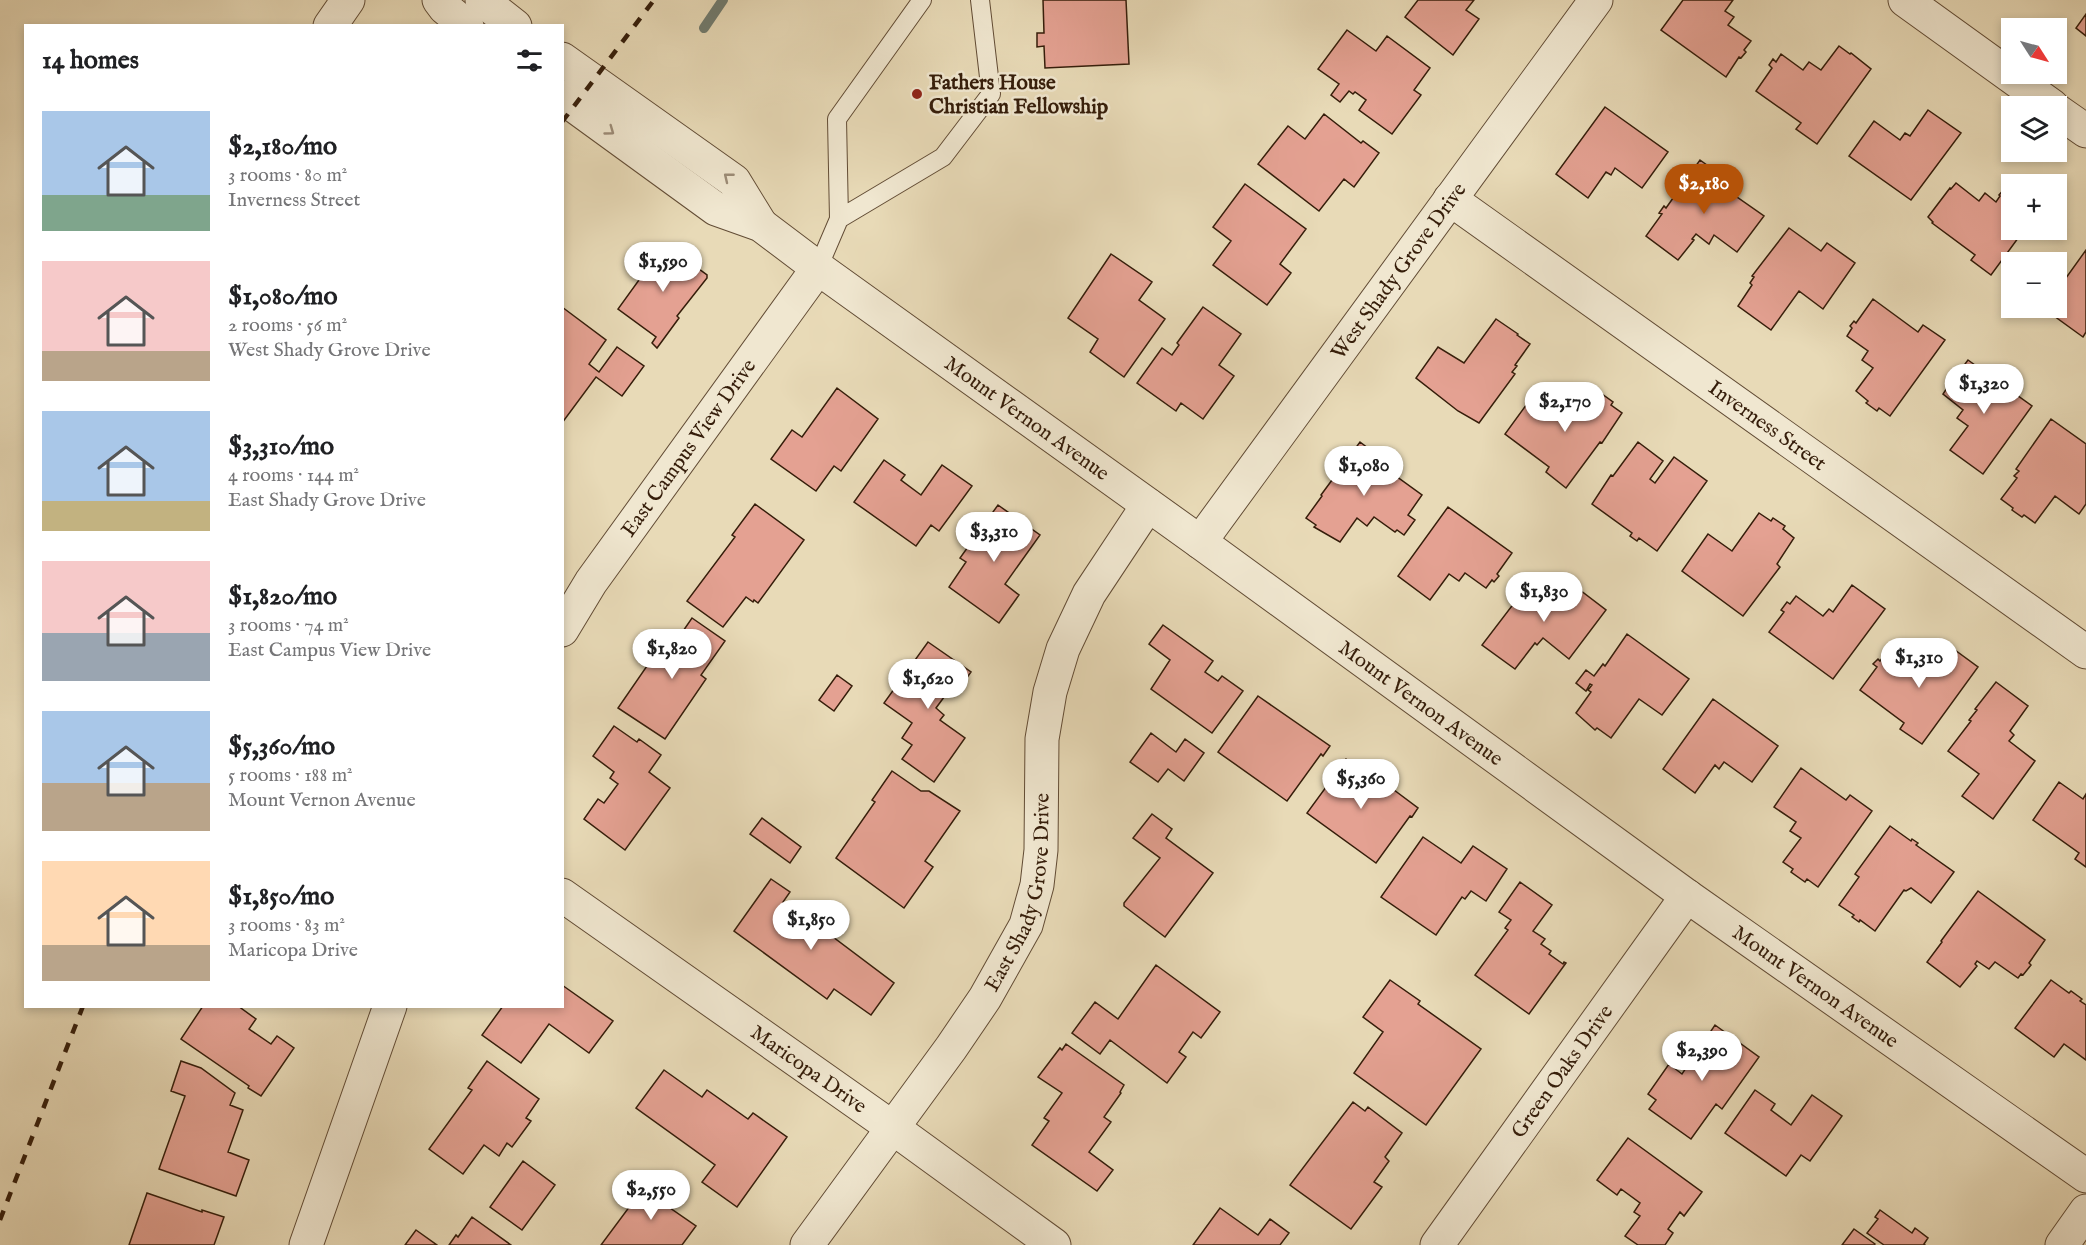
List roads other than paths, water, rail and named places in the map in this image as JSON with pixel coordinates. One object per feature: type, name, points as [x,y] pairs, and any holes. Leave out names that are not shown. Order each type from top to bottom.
[{"type":"street","points":[[331,24],[348,0]]},
{"type":"street","points":[[439,0],[465,24]]},
{"type":"street","points":[[482,0],[512,24]]},
{"type":"street","name":"West Shady Grove Drive","points":[[1200,542],[1596,0]]},
{"type":"street","points":[[1905,0],[2038,96]]},
{"type":"street","name":"Mount Vernon Avenue","points":[[564,60],[734,180],[761,225]]},
{"type":"street","name":"Mount Vernon Avenue","points":[[564,98],[716,209],[761,225],[1687,896],[2086,1176]]},
{"type":"street","points":[[2067,118],[2086,131]]},
{"type":"street","name":"Inverness Street","points":[[1450,199],[2086,652]]},
{"type":"street","name":"East Campus View Drive","points":[[564,627],[591,582],[818,268]]},
{"type":"street","name":"East Shady Grove Drive","points":[[807,1245],[985,998],[1026,926],[1037,885],[1041,850],[1042,739],[1050,692],[1063,649],[1089,594],[1148,505]]},
{"type":"street","name":"Maricopa Drive","points":[[564,895],[1054,1245]]},
{"type":"street","name":"Green Oaks Drive","points":[[1437,1245],[1687,896]]},
{"type":"street","points":[[306,1245],[389,1008]]},
{"type":"street","points":[[2062,1245],[2086,1211]]},
{"type":"lane","points":[[818,268],[839,219],[837,118],[922,0]]},
{"type":"lane","points":[[839,219],[943,157],[991,94],[980,0]]},
{"type":"waterway","points":[[704,28],[723,0]]},
{"type":"railway","points":[[564,119],[654,0]]},
{"type":"railway","points":[[0,1220],[82,1008]]},
{"type":"place","name":"Fathers House Christian Fellowship","points":[[917,94]]}]
